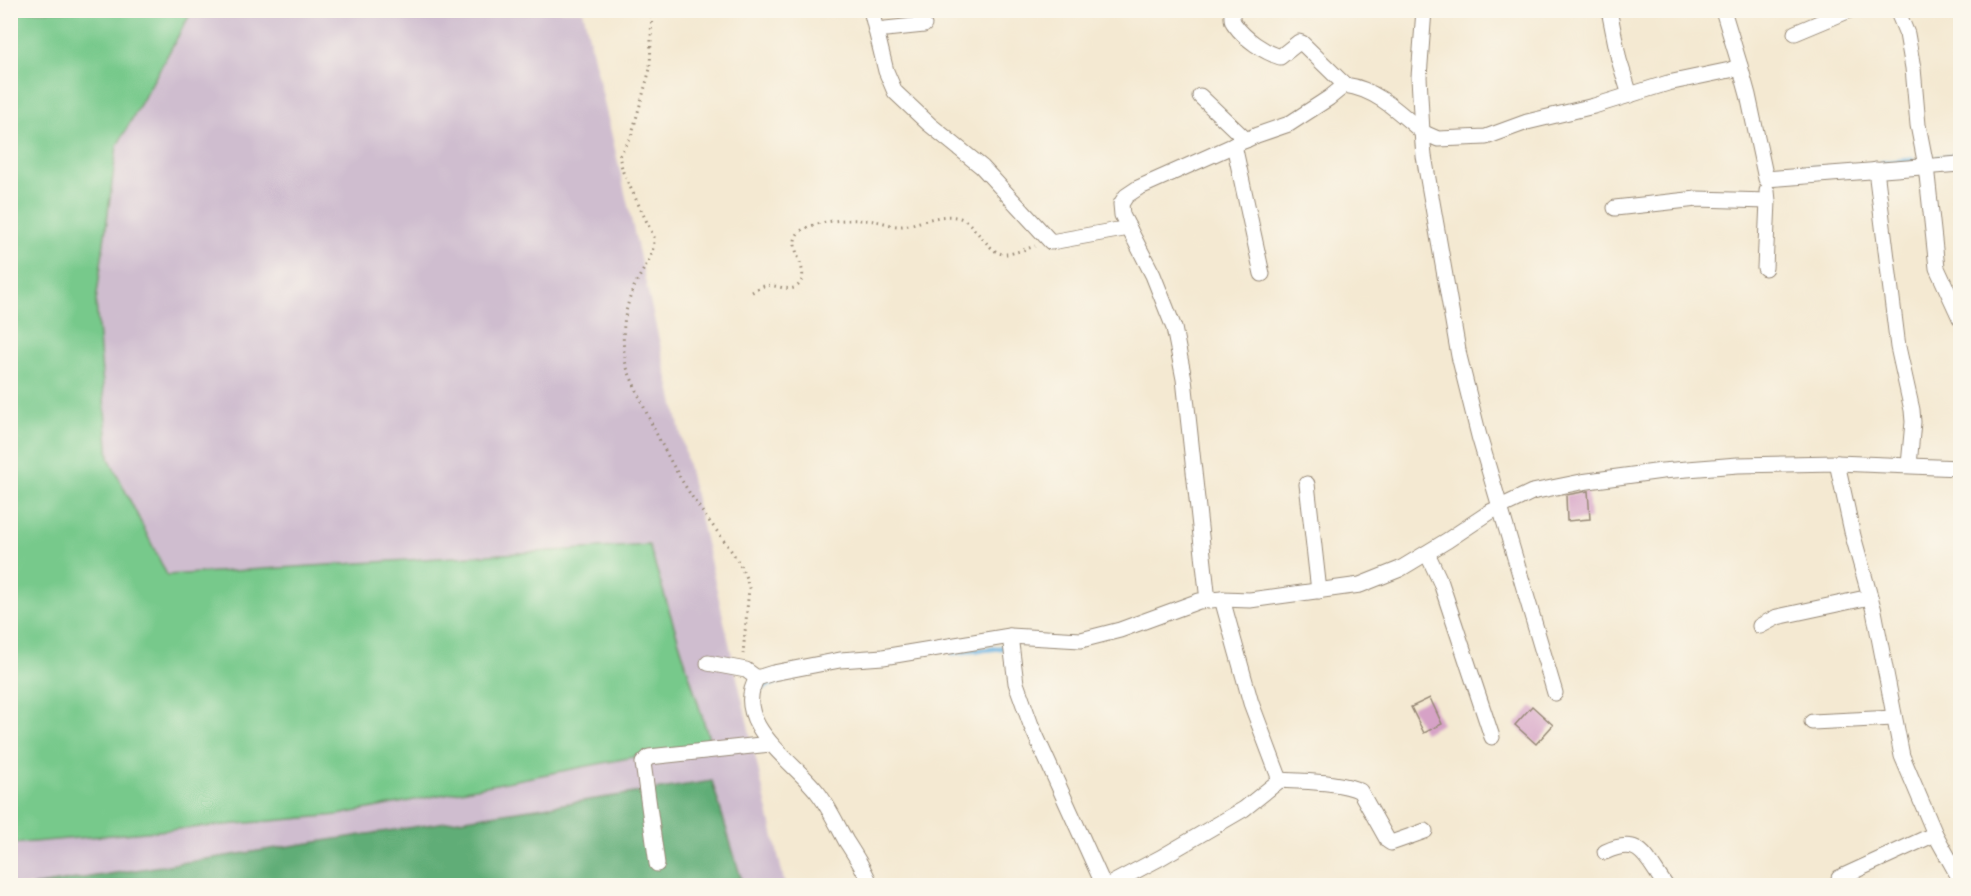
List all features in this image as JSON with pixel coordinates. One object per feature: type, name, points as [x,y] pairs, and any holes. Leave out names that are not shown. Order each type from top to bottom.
[{"type":"street","points":[[871,10],[886,71],[895,92],[929,124],[982,167],[1051,242],[1129,228]]},
{"type":"street","points":[[1232,10],[1234,24],[1259,46],[1280,57],[1299,42],[1302,43],[1345,85],[1360,87],[1390,104],[1422,132],[1438,139],[1486,137],[1527,122],[1668,83],[1740,66]]},
{"type":"street","points":[[1424,10],[1419,77],[1424,156],[1459,356],[1479,436],[1555,693]]},
{"type":"street","points":[[1609,10],[1619,60],[1630,95]]},
{"type":"street","points":[[1723,10],[1748,95],[1766,179],[1768,201],[1765,268]]},
{"type":"street","points":[[1795,33],[1850,10]]},
{"type":"street","points":[[1897,10],[1907,34],[1913,68],[1918,125],[1926,166],[1937,268],[1960,318]]},
{"type":"street","points":[[876,30],[924,25]]},
{"type":"street","points":[[1280,780],[1215,600],[1184,380],[1174,328],[1153,275],[1122,215],[1121,204],[1125,196],[1138,188],[1289,124],[1345,85]]},
{"type":"street","points":[[1200,96],[1240,143],[1262,274]]},
{"type":"street","points":[[1766,179],[1960,164]]},
{"type":"street","points":[[1876,171],[1898,347],[1912,410],[1913,422],[1908,465]]},
{"type":"street","points":[[1615,208],[1697,198],[1768,201]]},
{"type":"street","points":[[708,663],[751,674],[773,673],[840,660],[902,654],[1010,636],[1081,640],[1120,630],[1199,602],[1250,600],[1360,585],[1400,568],[1490,512],[1532,492],[1581,482],[1662,471],[1757,465],[1837,463],[1960,468]]},
{"type":"street","points":[[1837,463],[1853,536],[1870,597],[1902,756],[1935,834],[1960,879]]},
{"type":"street","points":[[1307,484],[1319,591]]},
{"type":"street","points":[[1427,553],[1441,583],[1492,737]]},
{"type":"street","points":[[1760,626],[1777,617],[1870,597]]},
{"type":"street","points":[[1010,636],[1016,682],[1031,724],[1106,885],[1160,858],[1244,808],[1280,780],[1332,784],[1357,789],[1388,842],[1391,843],[1425,831]]},
{"type":"street","points":[[751,674],[752,710],[755,721],[770,744],[819,794],[871,885]]},
{"type":"street","points":[[1812,722],[1894,718]]},
{"type":"street","points":[[657,864],[644,763],[649,757],[770,744]]},
{"type":"street","points":[[1839,878],[1935,834]]},
{"type":"street","points":[[1605,852],[1619,846],[1630,845],[1638,848],[1666,885]]},
{"type":"path","points":[[652,10],[650,69],[631,137],[619,156],[654,241],[648,262],[634,287],[626,310],[622,339],[625,363],[668,457],[690,494],[740,564],[747,579],[749,588],[743,662],[751,674]]},
{"type":"path","points":[[752,292],[764,286],[791,288],[797,286],[802,280],[802,271],[795,238],[802,230],[824,222],[861,220],[900,226],[944,217],[961,218],[969,223],[992,249],[999,254],[1010,255],[1051,242]]},
{"type":"shaded area","points":[[10,11],[583,11],[785,885],[11,885]]},
{"type":"green space","points":[[11,11],[192,11],[117,146],[96,302],[109,458],[167,575],[649,545],[710,742],[338,815],[11,844]]},
{"type":"green space","points":[[712,781],[743,885],[32,886]]},
{"type":"building","points":[[1588,491],[1590,519],[1567,521],[1566,495]]},
{"type":"building","points":[[1430,698],[1442,724],[1424,733],[1411,707]]},
{"type":"building","points":[[1532,706],[1553,725],[1536,744],[1515,725]]},
{"type":"waterway","points":[[1938,158],[1960,156]]},
{"type":"waterway","points":[[1882,163],[1912,160]]},
{"type":"waterway","points":[[1769,170],[1818,168]]},
{"type":"waterway","points":[[953,653],[1009,647]]},
{"type":"waterway","points":[[761,688],[796,675]]}]
